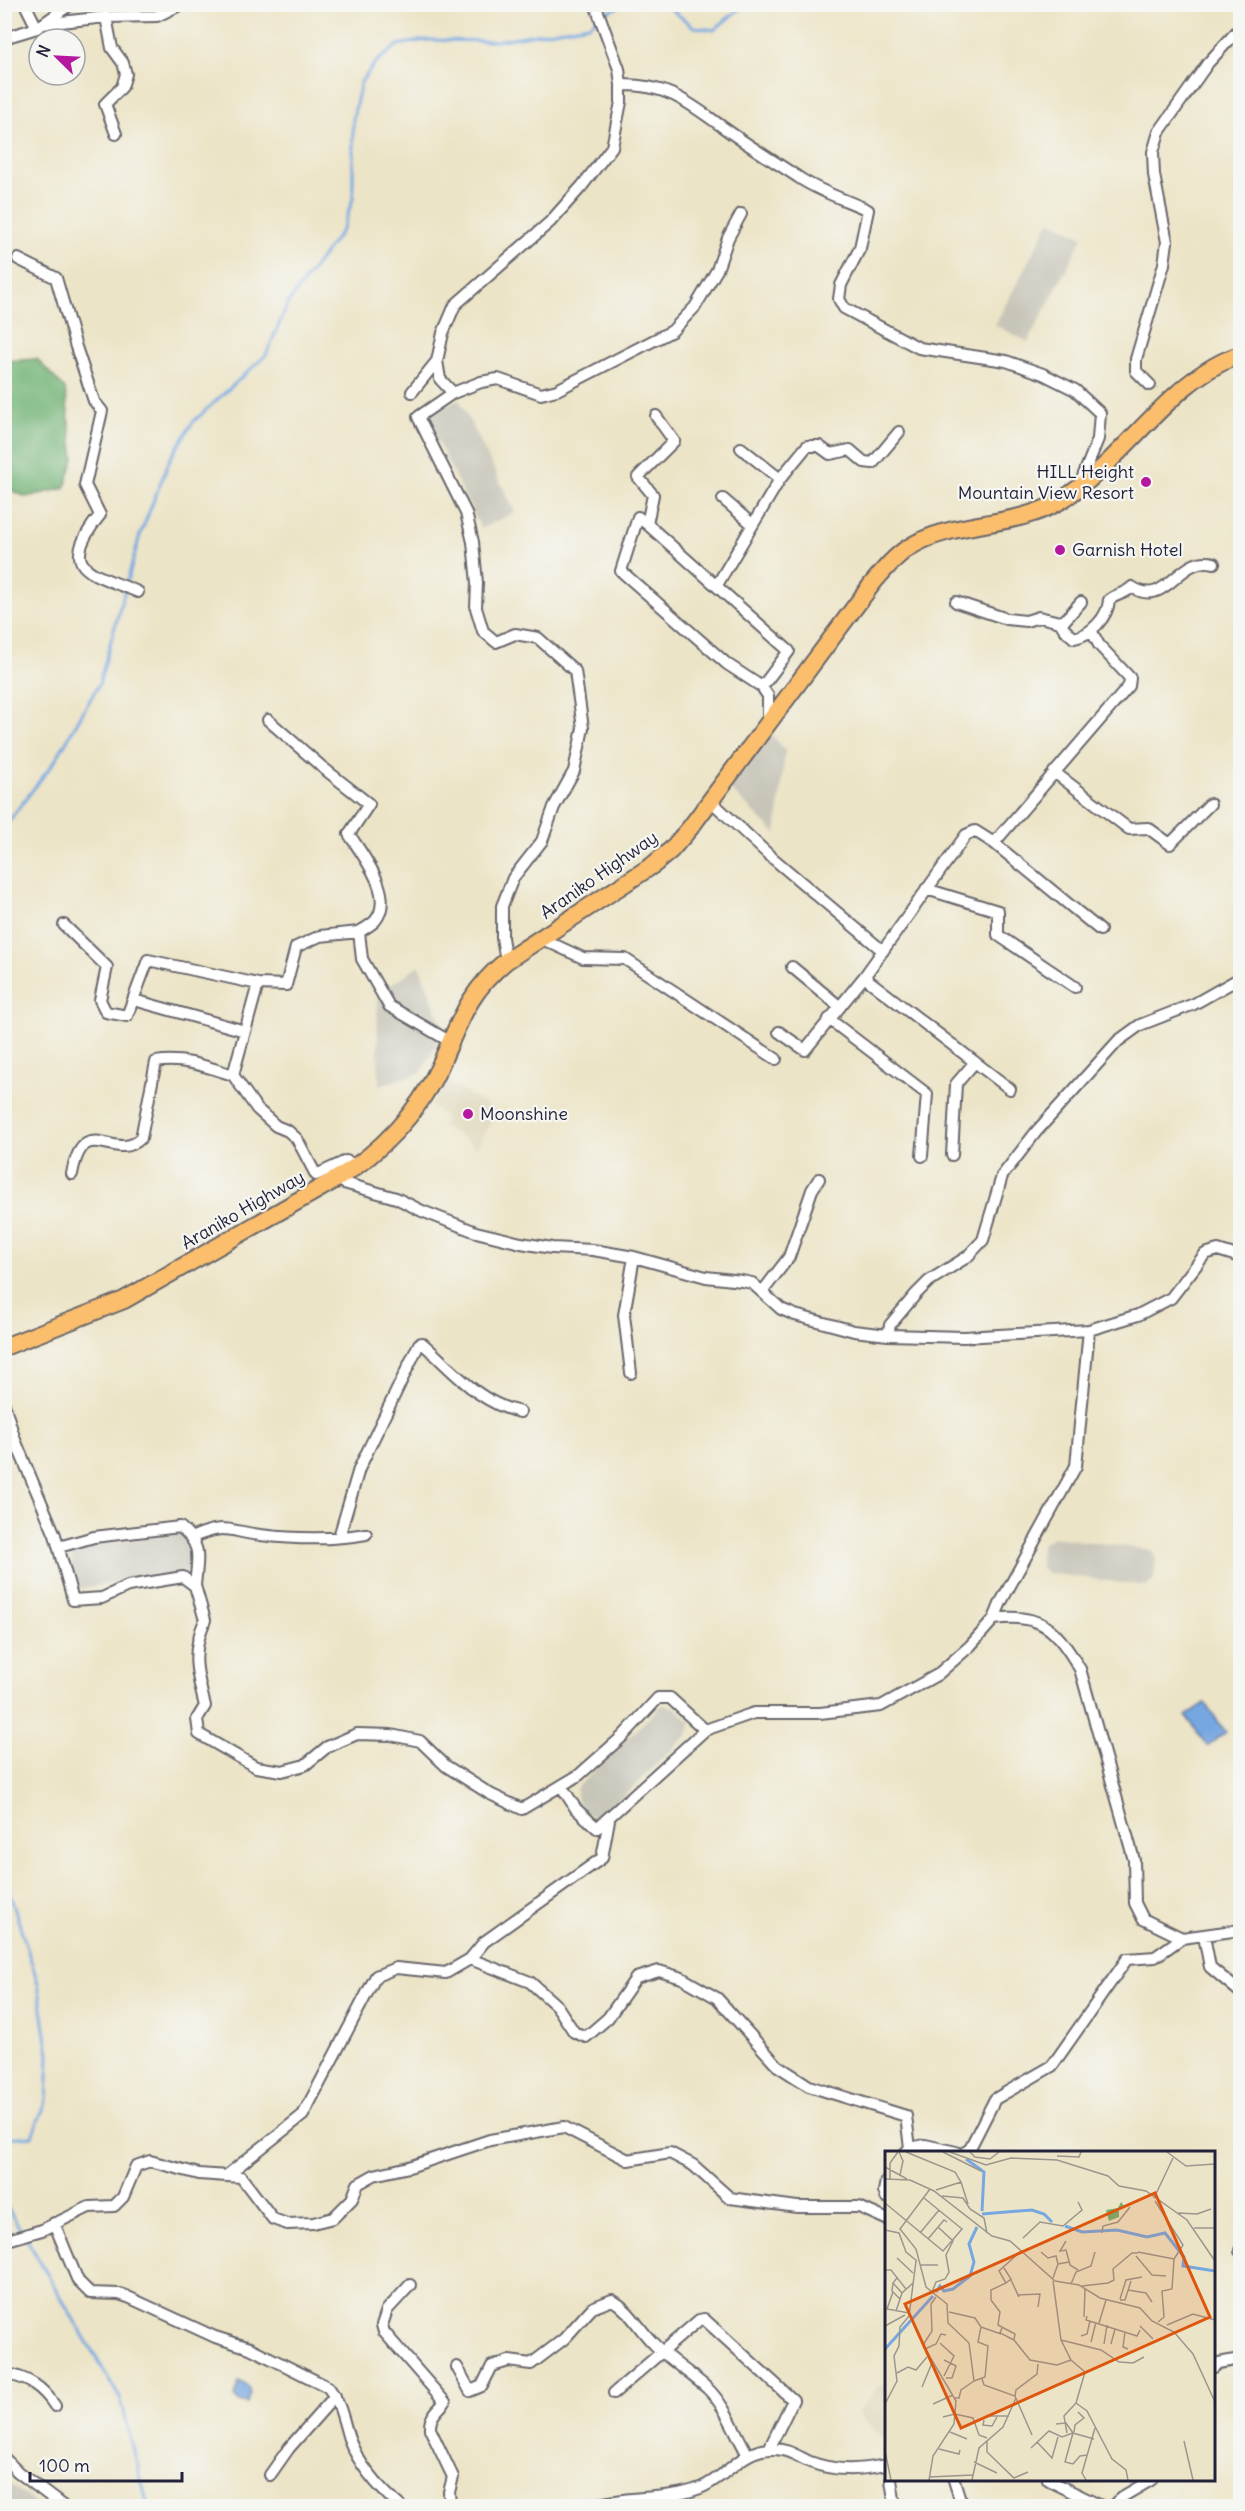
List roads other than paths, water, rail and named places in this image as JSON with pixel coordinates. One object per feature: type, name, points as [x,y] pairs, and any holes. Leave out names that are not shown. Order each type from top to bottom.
[{"type":"highway","name":"Araniko Highway","points":[[4,1347],[124,1300],[354,1169],[394,1132],[416,1106],[438,1068],[471,997],[486,977],[506,961],[671,850],[711,801],[872,584],[906,549],[934,537],[1029,515],[1061,500],[1079,487],[1200,373],[1240,355]]},
{"type":"street","points":[[25,4],[40,26]]},
{"type":"street","points":[[40,26],[71,4]]},
{"type":"street","points":[[4,38],[40,26],[106,17],[157,16],[182,4]]},
{"type":"street","points":[[453,393],[440,379],[437,361],[442,333],[455,305],[550,222],[612,147],[621,102],[621,85],[618,69],[596,7]]},
{"type":"street","points":[[106,17],[112,48],[126,68],[126,80],[122,87],[105,104],[116,134]]},
{"type":"street","points":[[1150,385],[1136,371],[1136,359],[1164,264],[1167,242],[1154,175],[1153,152],[1159,132],[1208,63],[1240,28]]},
{"type":"street","points":[[621,85],[636,85],[674,95],[698,107],[724,128],[802,180],[868,210],[860,248],[842,285],[839,299],[844,308],[919,348],[1006,361],[1043,374],[1076,390],[1100,413],[1098,439],[1079,487]]},
{"type":"street","points":[[506,961],[502,938],[502,906],[513,878],[542,841],[554,807],[574,771],[583,728],[575,671],[538,638],[515,634],[496,642],[483,632],[476,608],[477,583],[473,542],[466,513],[418,417],[453,393],[481,382],[498,379],[541,394],[557,390],[672,331],[695,307],[717,270],[728,238],[741,214]]},
{"type":"street","points":[[18,259],[56,278],[75,347],[94,401],[102,411],[85,485],[100,514],[81,543],[79,558],[85,569],[95,576],[138,592]]},
{"type":"street","points":[[412,392],[437,361]]},
{"type":"street","points":[[647,524],[653,495],[638,477],[674,441],[656,416]]},
{"type":"street","points":[[717,585],[780,479],[807,446],[819,446],[830,454],[850,450],[864,462],[873,463],[899,432]]},
{"type":"street","points":[[741,448],[780,479]]},
{"type":"street","points":[[723,499],[752,524]]},
{"type":"street","points":[[762,687],[789,651],[638,517],[621,571],[727,664],[762,687],[768,696],[768,725]]},
{"type":"street","points":[[956,602],[1007,619],[1026,621],[1039,617],[1060,622],[1074,638],[1087,636],[1109,610],[1109,600],[1115,595],[1128,591],[1132,587],[1142,594],[1154,594],[1193,565],[1214,563]]},
{"type":"street","points":[[1060,622],[1082,602]]},
{"type":"street","points":[[994,843],[1129,686],[1130,678],[1099,645],[1091,630]]},
{"type":"street","points":[[64,925],[106,967],[100,1000],[106,1012],[128,1016],[148,960],[258,984],[286,986],[296,947],[320,936],[359,932],[374,921],[381,908],[381,891],[349,834],[369,804],[268,720]]},
{"type":"street","points":[[1054,772],[1130,830],[1148,828],[1170,844],[1210,804]]},
{"type":"street","points":[[711,801],[769,855],[883,951]]},
{"type":"street","points":[[779,1032],[805,1050],[864,977],[966,836],[975,831],[994,843],[1100,930]]},
{"type":"street","points":[[926,889],[998,911],[998,935],[1075,987]]},
{"type":"street","points":[[359,932],[362,959],[390,1006],[449,1041]]},
{"type":"street","points":[[540,938],[583,958],[625,958],[776,1059]]},
{"type":"street","points":[[792,967],[839,1006]]},
{"type":"street","points":[[864,977],[1010,1089]]},
{"type":"street","points":[[888,1335],[890,1324],[929,1281],[967,1257],[983,1240],[1002,1176],[1036,1132],[1118,1041],[1140,1025],[1194,1004],[1240,978]]},
{"type":"street","points":[[233,1075],[258,984]]},
{"type":"street","points":[[134,1000],[245,1031]]},
{"type":"street","points":[[829,1019],[927,1094],[922,1156]]},
{"type":"street","points":[[72,1174],[79,1149],[84,1143],[128,1146],[135,1144],[141,1138],[156,1062],[167,1060],[191,1062],[233,1075],[257,1109],[276,1126],[288,1131],[297,1139],[316,1175],[346,1161],[351,1162],[354,1169]]},
{"type":"street","points":[[952,1155],[956,1084],[975,1062]]},
{"type":"street","points":[[338,1178],[354,1187],[396,1198],[476,1232],[542,1246],[593,1250],[634,1257],[706,1277],[752,1283],[781,1309],[795,1315],[854,1331],[888,1335],[964,1337],[1089,1330],[1138,1315],[1171,1298],[1192,1268],[1206,1254],[1218,1250],[1240,1257]]},
{"type":"street","points":[[763,1291],[789,1257],[812,1190],[819,1179]]},
{"type":"street","points":[[631,1373],[624,1315],[634,1257]]},
{"type":"street","points":[[562,1787],[576,1809],[597,1828],[609,1820],[705,1730],[754,1713],[820,1713],[881,1706],[937,1675],[970,1646],[994,1619],[1001,1602],[1076,1466],[1089,1330]]},
{"type":"street","points":[[339,1537],[359,1469],[419,1344],[422,1343],[488,1401],[501,1408],[520,1412]]},
{"type":"street","points":[[4,1404],[15,1440],[59,1547],[74,1600],[102,1598],[128,1586],[183,1578],[195,1586]]},
{"type":"street","points":[[59,1547],[94,1537],[180,1527],[193,1537],[198,1553],[195,1586],[205,1620],[196,1640],[196,1671],[205,1706],[197,1719],[199,1734],[256,1767],[282,1771],[305,1765],[327,1747],[357,1734],[391,1735],[420,1741],[446,1766],[490,1794],[522,1809],[579,1775],[622,1736],[658,1698],[670,1698],[705,1730]]},
{"type":"street","points":[[193,1537],[216,1528],[260,1535],[339,1537],[366,1534]]},
{"type":"street","points":[[994,1619],[1008,1617],[1032,1620],[1050,1628],[1063,1641],[1080,1669],[1134,1860],[1135,1903],[1143,1919],[1182,1938]]},
{"type":"street","points":[[226,2176],[303,2115],[376,1976],[396,1968],[446,1973],[470,1959],[484,1942],[602,1858],[609,1820]]},
{"type":"street","points":[[967,2151],[995,2099],[1052,2066],[1127,1959],[1155,1957],[1182,1938],[1240,1930]]},
{"type":"street","points":[[1204,1936],[1210,1967],[1240,1992]]},
{"type":"street","points":[[470,1959],[530,1982],[557,2006],[574,2032],[586,2037],[608,2018],[636,1978],[659,1971],[682,1978],[717,1998],[778,2066],[786,2071],[810,2085],[906,2116],[908,2150],[925,2145],[952,2151]]},
{"type":"street","points":[[4,2241],[42,2230],[88,2207],[114,2206],[123,2197],[136,2166],[150,2161],[199,2174],[241,2177],[273,2219],[287,2224],[313,2223],[333,2218],[352,2199],[358,2184],[374,2175],[409,2167],[490,2140],[564,2127],[627,2160],[670,2153],[693,2164],[730,2198],[797,2207],[859,2207],[885,2219]]},
{"type":"street","points":[[54,2223],[78,2281],[90,2293],[118,2294],[221,2340],[250,2348],[283,2367],[320,2382],[335,2396],[357,2456],[378,2485],[400,2506]]},
{"type":"street","points":[[410,2285],[387,2310],[382,2325],[384,2332],[445,2402],[432,2417],[430,2429],[453,2477],[449,2492],[450,2506]]},
{"type":"street","points":[[457,2367],[470,2391],[482,2386],[492,2366],[509,2361],[531,2364],[564,2339],[591,2308],[612,2300],[624,2307],[674,2364],[707,2388],[723,2408],[748,2455]]},
{"type":"street","points":[[614,2393],[661,2351],[699,2320],[704,2319],[793,2400],[769,2449]]},
{"type":"street","points":[[1215,2366],[1219,2363],[1240,2359]]},
{"type":"street","points":[[4,2373],[34,2382],[48,2395],[55,2406]]},
{"type":"street","points":[[270,2475],[289,2448],[335,2396]]},
{"type":"street","points":[[596,2506],[695,2489],[711,2482],[748,2455],[769,2449],[788,2451],[809,2462],[839,2469],[863,2469],[885,2465]]},
{"type":"street","points":[[4,2458],[18,2472],[63,2506]]},
{"type":"street","points":[[891,2481],[895,2506]]},
{"type":"street","points":[[954,2481],[962,2506]]},
{"type":"street","points":[[1050,2481],[1101,2506]]},
{"type":"street","points":[[1114,2506],[1122,2497],[1149,2481]]},
{"type":"water","points":[[1205,1703],[1226,1732],[1207,1746],[1186,1716]]},
{"type":"water","points":[[239,2381],[249,2387],[251,2394],[247,2404],[240,2402],[235,2396]]},
{"type":"waterway","points":[[602,15],[625,4]]},
{"type":"waterway","points":[[664,4],[694,27],[714,30],[745,4]]},
{"type":"waterway","points":[[4,827],[55,761],[99,684],[140,535],[170,459],[193,422],[266,355],[288,303],[342,230],[353,199],[353,118],[361,82],[376,62],[398,45],[426,40],[495,41],[589,25],[597,19]]},
{"type":"waterway","points":[[4,1875],[38,1983],[49,2055],[47,2100],[32,2136],[4,2138]]},
{"type":"waterway","points":[[4,2202],[22,2232]]},
{"type":"waterway","points":[[26,2238],[121,2400],[148,2506]]},
{"type":"place","name":"HILL Height Mountain View Resort","points":[[1146,482]]},
{"type":"place","name":"Garnish Hotel","points":[[1060,550]]},
{"type":"place","name":"Moonshine","points":[[468,1114]]}]
